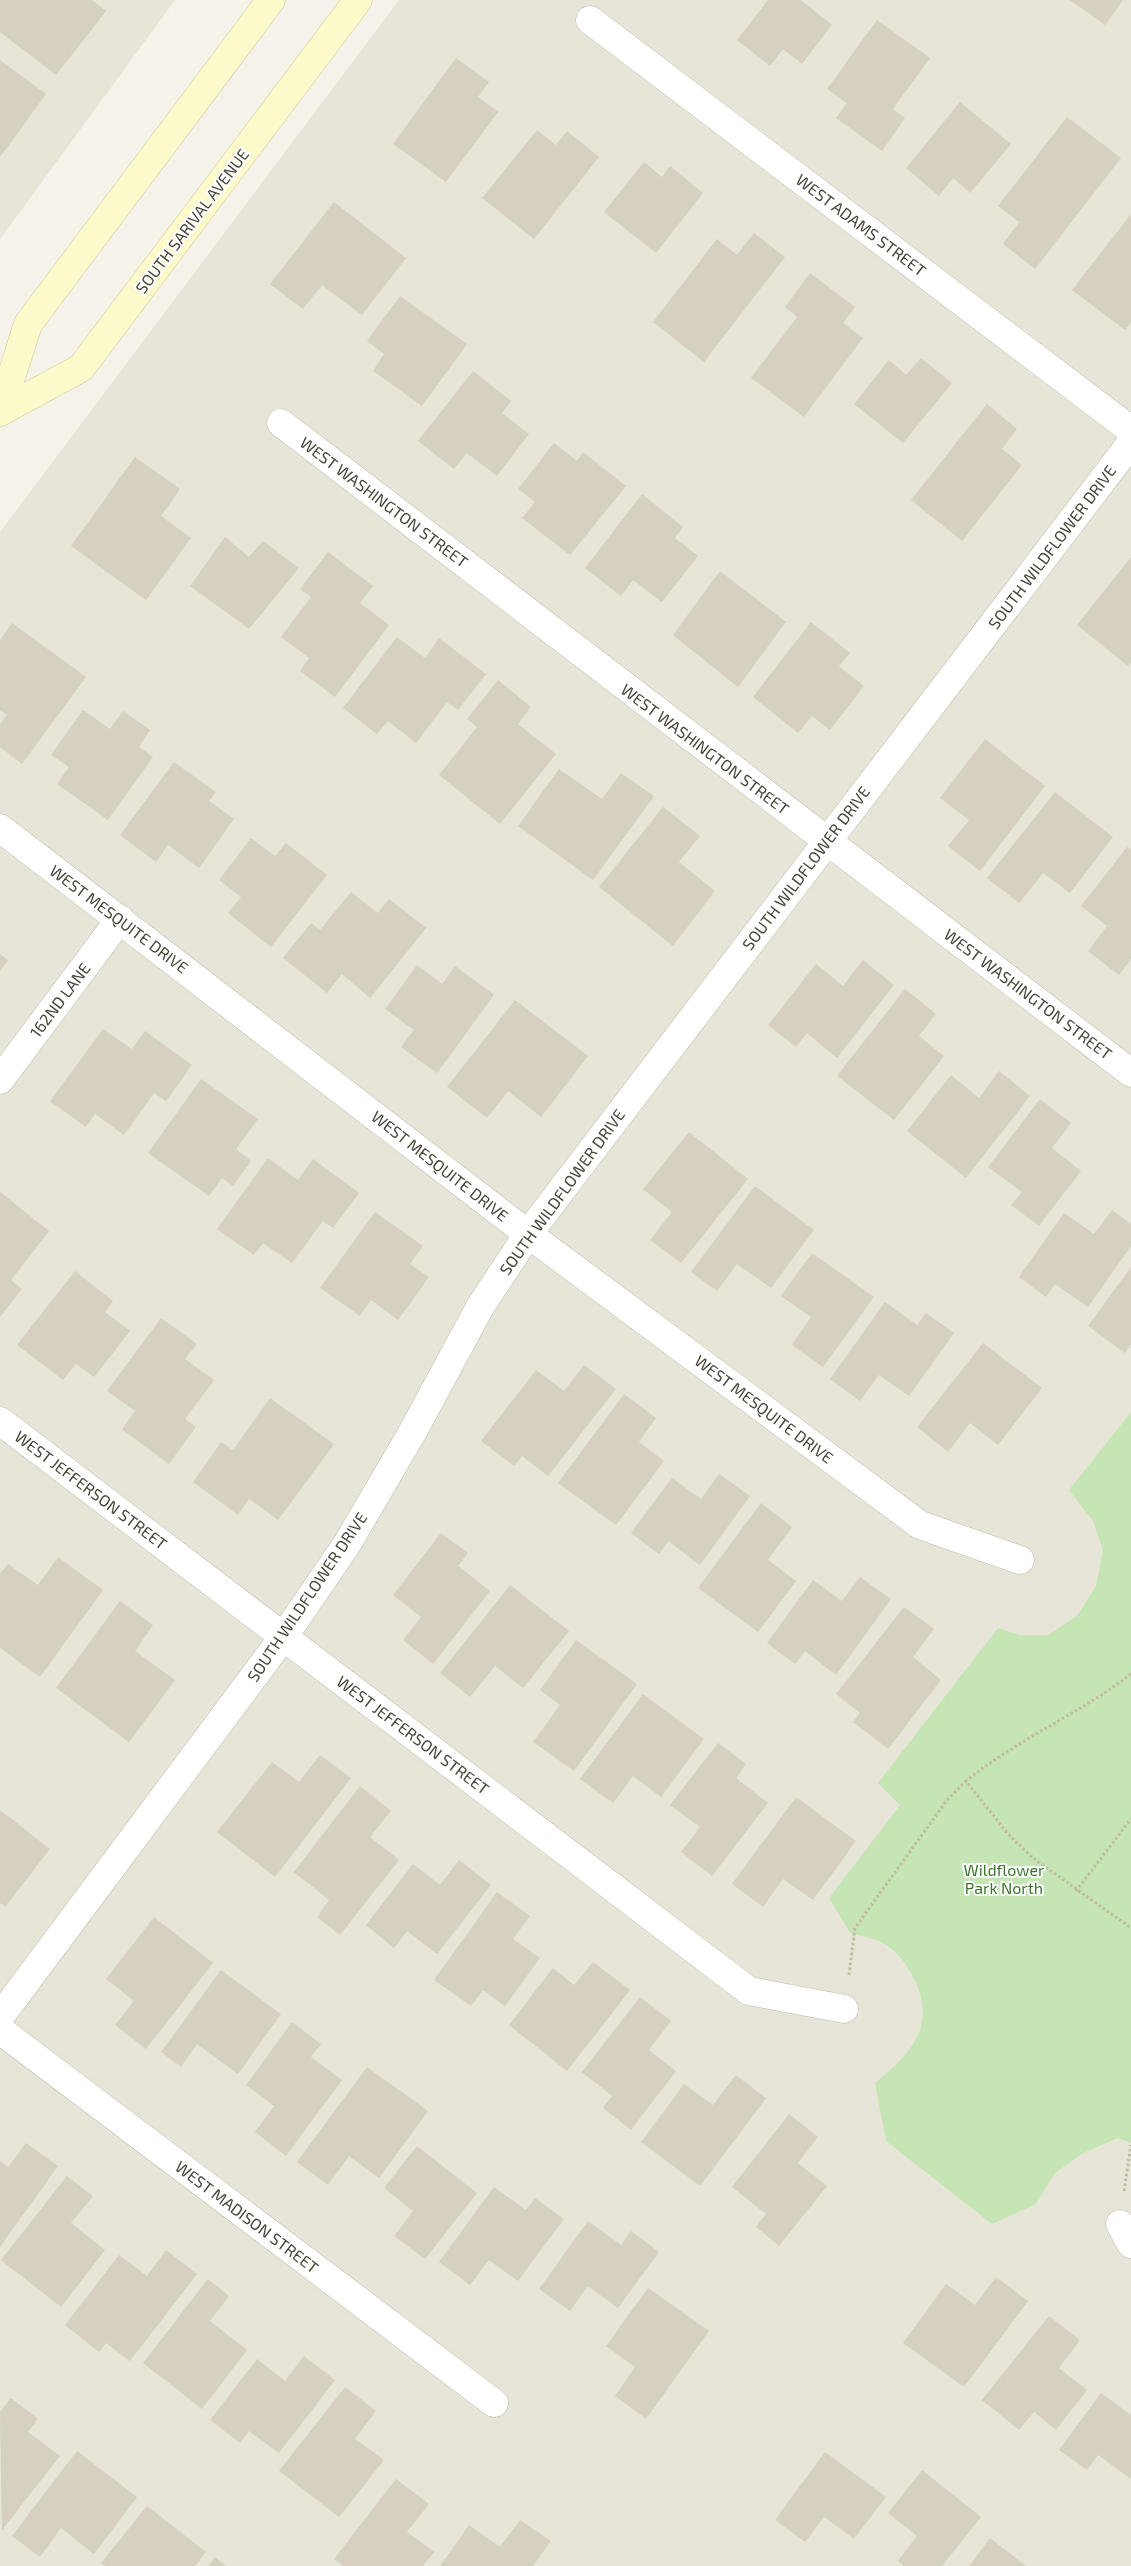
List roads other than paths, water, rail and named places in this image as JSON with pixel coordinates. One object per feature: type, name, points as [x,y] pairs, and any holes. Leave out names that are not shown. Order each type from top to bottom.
[{"type":"main road","name":"SOUTH SARIVAL AVENUE","points":[[0,412],[28,324],[271,0]]},
{"type":"main road","name":"SOUTH SARIVAL AVENUE","points":[[0,412],[81,368],[358,0]]},
{"type":"street","name":"WEST ADAMS STREET","points":[[590,20],[1131,430]]},
{"type":"street","name":"WEST WASHINGTON STREET","points":[[281,423],[1131,1073]]},
{"type":"street","name":"SOUTH WILDFLOWER DRIVE","points":[[0,2017],[284,1636],[347,1544],[412,1433],[480,1308],[528,1234],[826,841],[1131,444]]},
{"type":"street","name":"WEST MESQUITE DRIVE","points":[[0,828],[528,1234],[920,1525],[1020,1560]]},
{"type":"street","name":"162ND LANE","points":[[0,1080],[120,920]]},
{"type":"street","name":"WEST JEFFERSON STREET","points":[[0,1421],[749,1991],[844,2009]]},
{"type":"street","name":"WEST MADISON STREET","points":[[0,2030],[494,2403]]},
{"type":"park label","name":"Wildflower Park North","points":[[1004,1879]]}]
